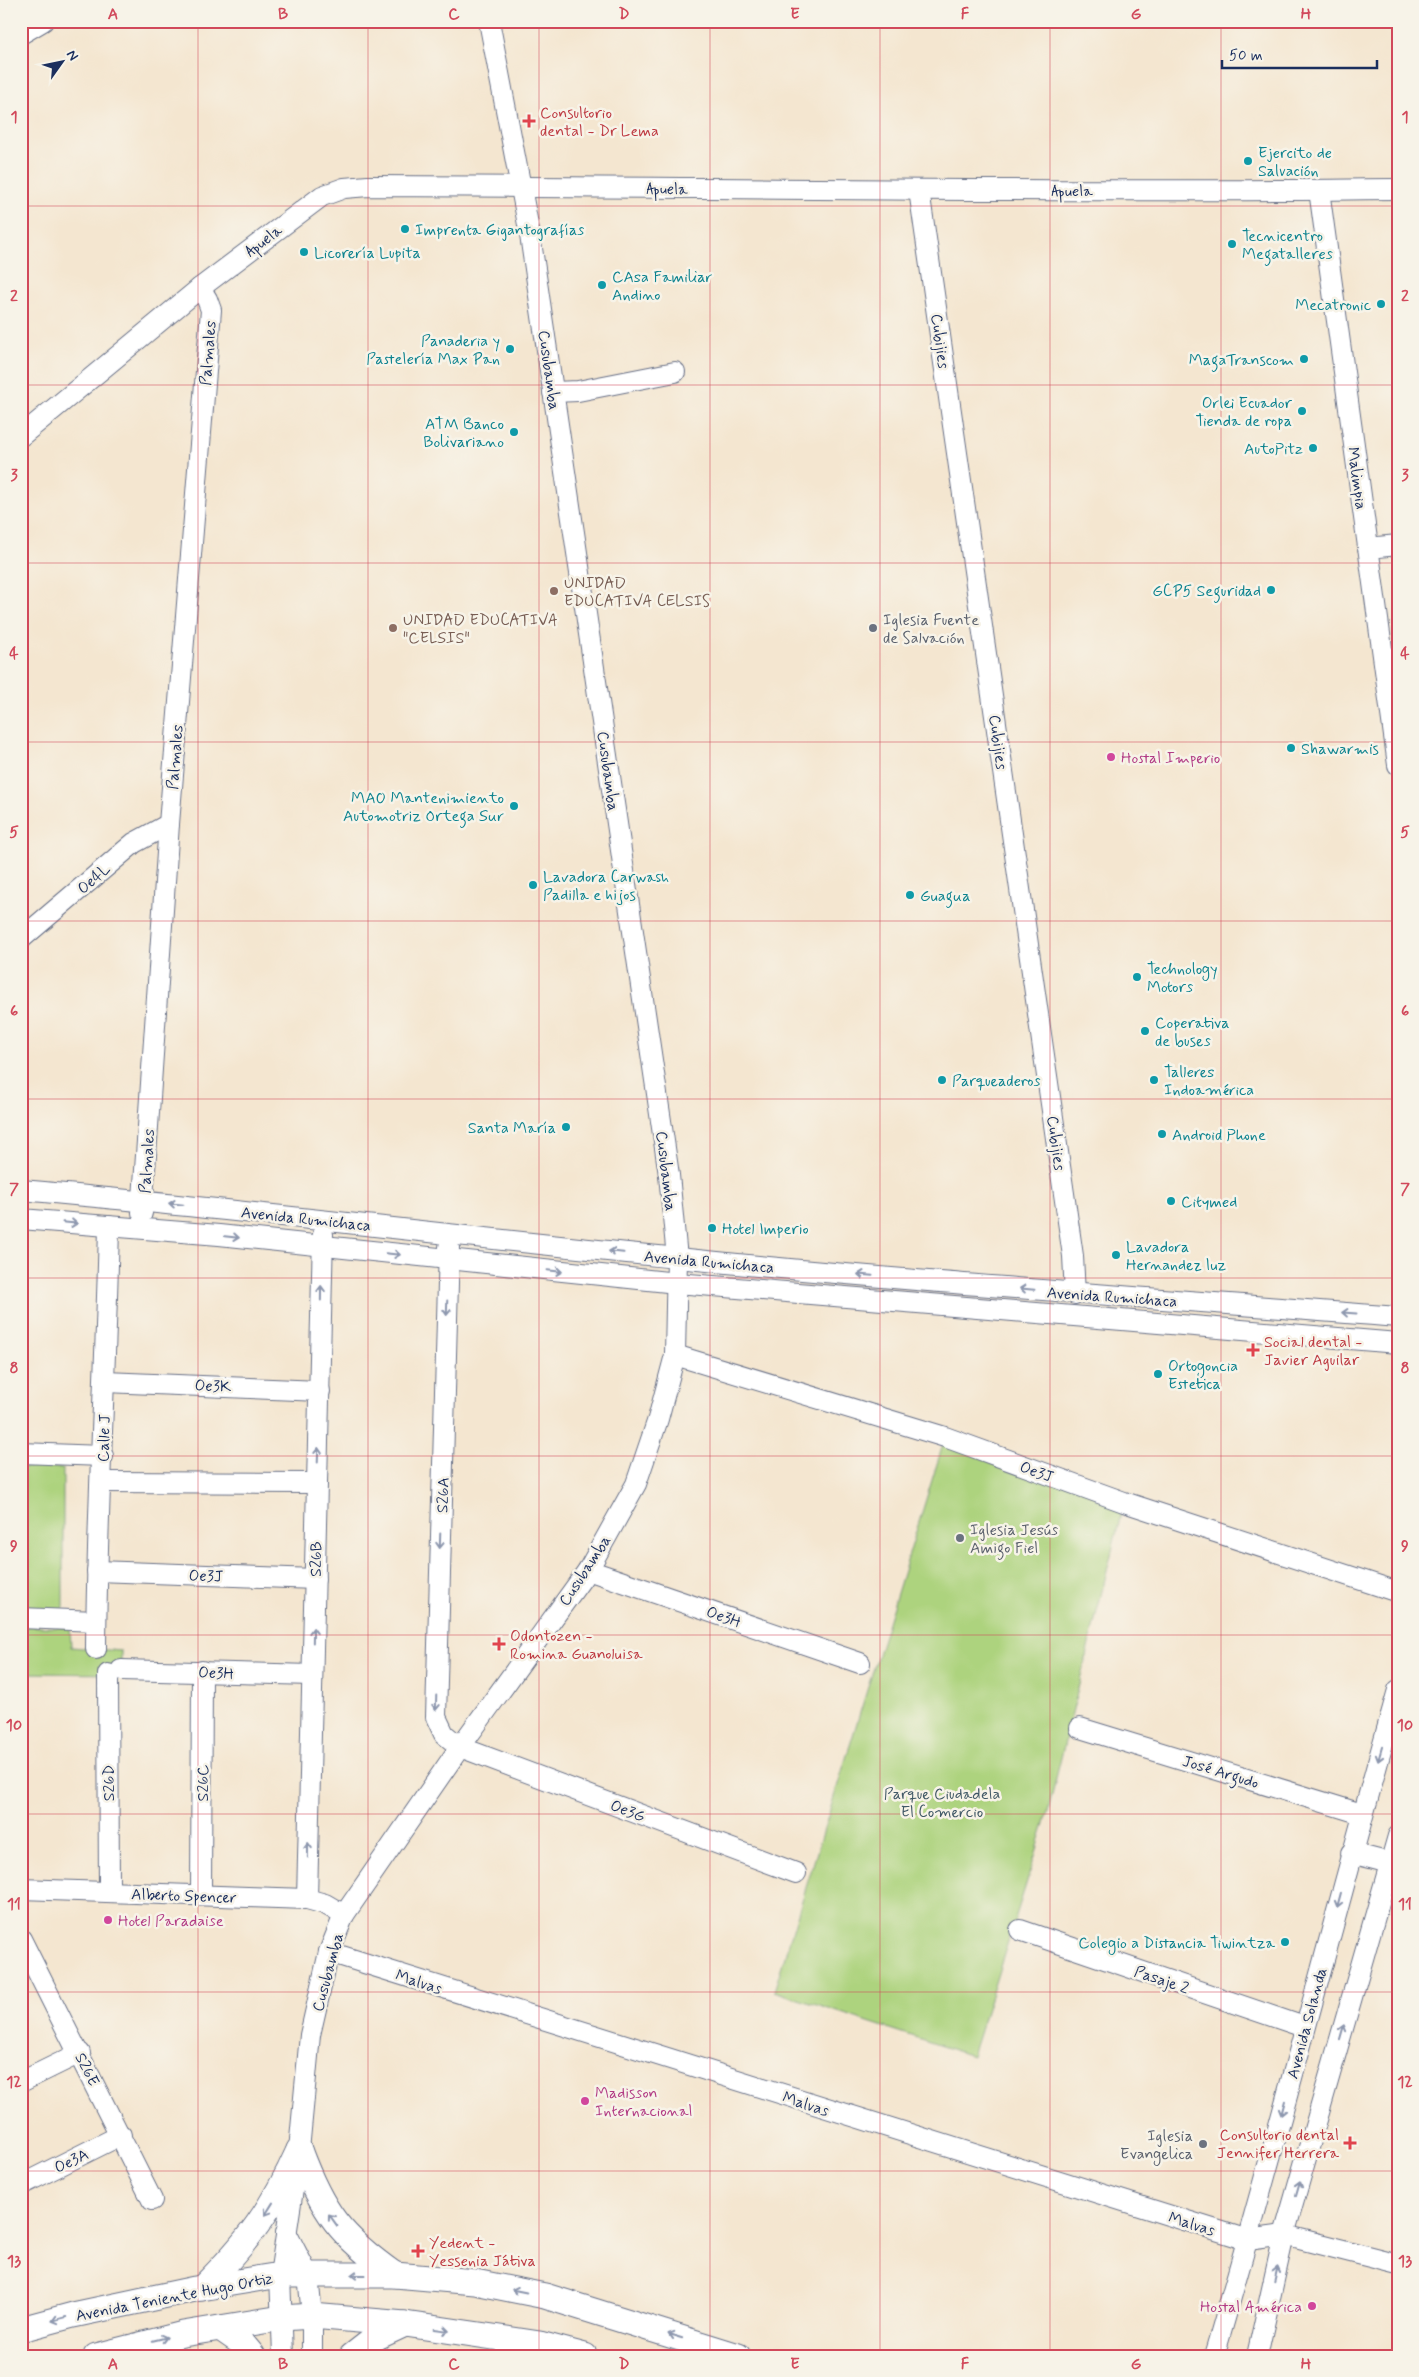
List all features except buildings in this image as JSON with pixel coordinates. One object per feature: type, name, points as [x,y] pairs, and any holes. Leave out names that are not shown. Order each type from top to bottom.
[{"type":"main road","points":[[299,2150],[313,2188],[334,2222],[362,2252],[395,2275]]},
{"type":"main road","points":[[202,2288],[232,2258],[259,2225],[281,2189],[299,2150]]},
{"type":"main road","name":"Avenida Teniente Hugo Ortiz","points":[[21,2329],[73,2315],[202,2288],[280,2276],[395,2275],[474,2282],[544,2296],[738,2356]]},
{"type":"main road","points":[[96,2356],[183,2334],[282,2318],[312,2316],[405,2324],[540,2344],[585,2356]]},
{"type":"main road","points":[[352,2356],[375,2338],[405,2324]]},
{"type":"main road","points":[[220,2328],[242,2344],[253,2356]]},
{"type":"street","points":[[21,34],[43,21]]},
{"type":"street","name":"Cusubamba","points":[[283,2356],[280,2276],[299,2150],[310,2035],[329,1952],[344,1915],[460,1747],[588,1570],[636,1484],[658,1419],[675,1354],[677,1258],[669,1175],[530,235],[488,21]]},
{"type":"street","name":"Apuela","points":[[21,436],[200,288],[322,196],[337,191],[368,186],[919,190],[1398,190]]},
{"type":"street","name":"Cubijies","points":[[919,190],[1073,1256],[1075,1294]]},
{"type":"street","name":"Malimpia","points":[[1319,190],[1398,765]]},
{"type":"street","name":"Palmales","points":[[142,1228],[168,824],[210,310],[208,299],[200,288]]},
{"type":"street","points":[[553,392],[578,391],[675,372]]},
{"type":"street","points":[[1368,548],[1398,545]]},
{"type":"street","name":"Oe4L","points":[[21,939],[134,843],[168,824]]},
{"type":"street","name":"Avenida Rumichaca","points":[[21,1190],[143,1200],[677,1258],[1075,1294],[1398,1317]]},
{"type":"street","name":"Avenida Rumichaca","points":[[21,1219],[142,1228],[677,1283],[1398,1343]]},
{"type":"street","name":"S26B","points":[[307,1899],[320,1391],[321,1246],[324,1219]]},
{"type":"street","name":"Calle J","points":[[96,1650],[97,1571],[106,1382],[109,1226]]},
{"type":"street","name":"S26A","points":[[450,1233],[436,1717],[444,1734],[460,1747]]},
{"type":"street","name":"Oe3J","points":[[675,1354],[945,1437],[1124,1502],[1398,1592]]},
{"type":"street","name":"Oe3K","points":[[106,1382],[320,1391]]},
{"type":"street","points":[[21,1453],[102,1456]]},
{"type":"street","points":[[101,1482],[317,1484]]},
{"type":"street","name":"Oe3H","points":[[588,1570],[860,1663]]},
{"type":"street","name":"Oe3J","points":[[97,1571],[315,1579]]},
{"type":"street","points":[[21,1618],[96,1621]]},
{"type":"street","name":"Oe3H","points":[[114,1672],[202,1671],[312,1675]]},
{"type":"street","name":"S26C","points":[[202,1671],[202,1895]]},
{"type":"street","name":"S26D","points":[[109,1892],[114,1672]]},
{"type":"street","name":"Avenida Solanda","points":[[1214,2356],[1248,2240],[1351,1853],[1398,1690]]},
{"type":"street","name":"José Argudo","points":[[1080,1728],[1362,1814]]},
{"type":"street","name":"Oe3G","points":[[460,1747],[796,1873]]},
{"type":"street","points":[[1257,2356],[1284,2235],[1394,1865],[1398,1836]]},
{"type":"street","points":[[1351,1853],[1394,1865]]},
{"type":"street","name":"Alberto Spencer","points":[[21,1889],[307,1899],[325,1904],[344,1915]]},
{"type":"street","name":"Pasaje 2","points":[[1020,1930],[1304,2027]]},
{"type":"street","name":"S26E","points":[[21,1939],[28,1973],[80,2053],[152,2200]]},
{"type":"street","name":"Malvas","points":[[329,1952],[1248,2240],[1284,2235]]},
{"type":"street","points":[[21,2082],[80,2053]]},
{"type":"street","name":"Oe3A","points":[[21,2185],[121,2135]]},
{"type":"street","points":[[286,2232],[308,2275],[312,2316],[312,2356]]},
{"type":"street","points":[[1284,2235],[1398,2264]]},
{"type":"green space","name":"Parque Ciudadela El Comercio","points":[[945,1438],[1124,1502],[1044,1827],[972,2056],[774,1991]]},
{"type":"green space","points":[[21,1467],[63,1468],[63,1612],[21,1610]]},
{"type":"green space","points":[[21,1626],[70,1628],[71,1647],[121,1651],[121,1674],[21,1673]]},
{"type":"place","name":"Consultorio dental - Dr Lema","points":[[529,121]]},
{"type":"place","name":"Ejercito de Salvación","points":[[1248,161]]},
{"type":"place","name":"Imprenta Gigantografías","points":[[405,229]]},
{"type":"place","name":"Tecnicentro Megatalleres","points":[[1232,244]]},
{"type":"place","name":"Licorería Lupita","points":[[304,252]]},
{"type":"place","name":"CAsa Familiar Andino","points":[[602,285]]},
{"type":"place","name":"Mecatronic","points":[[1381,304]]},
{"type":"place","name":"Panaderia y Pastelería Max Pan","points":[[510,349]]},
{"type":"place","name":"MagaTranscom","points":[[1304,359]]},
{"type":"place","name":"Orlei Ecuador Tienda de ropa","points":[[1302,411]]},
{"type":"place","name":"ATM Banco Bolivariano","points":[[514,432]]},
{"type":"place","name":"AutoPitz","points":[[1313,448]]},
{"type":"place","name":"GCP5 Seguridad","points":[[1271,590]]},
{"type":"place","name":"UNIDAD EDUCATIVA CELSIS","points":[[554,591]]},
{"type":"place","name":"UNIDAD EDUCATIVA \"CELSIS\"","points":[[393,628]]},
{"type":"place","name":"Iglesia Fuente de Salvación","points":[[873,628]]},
{"type":"place","name":"Shawarmis","points":[[1291,748]]},
{"type":"place","name":"Hostal Imperio","points":[[1111,757]]},
{"type":"place","name":"MAO Mantenimiento Automotriz Ortega Sur","points":[[514,806]]},
{"type":"place","name":"Lavadora Carwash Padilla e hijos","points":[[533,885]]},
{"type":"place","name":"Guagua","points":[[910,895]]},
{"type":"place","name":"Technology Motors","points":[[1137,977]]},
{"type":"place","name":"Coperativa de buses","points":[[1145,1031]]},
{"type":"place","name":"Parqueaderos","points":[[942,1080]]},
{"type":"place","name":"Talleres Indoamérica","points":[[1154,1080]]},
{"type":"place","name":"Santa María","points":[[566,1127]]},
{"type":"place","name":"Android Phone","points":[[1162,1134]]},
{"type":"place","name":"Citymed","points":[[1171,1201]]},
{"type":"place","name":"Hotel Imperio","points":[[712,1228]]},
{"type":"place","name":"Lavadora Hernandez luz","points":[[1116,1255]]},
{"type":"place","name":"Social dental - Javier Aguilar","points":[[1253,1350]]},
{"type":"place","name":"Ortogoncia Estetica","points":[[1158,1374]]},
{"type":"place","name":"Iglesia Jesús Amigo Fiel","points":[[960,1538]]},
{"type":"place","name":"Odontozen - Romina Guanoluisa","points":[[499,1644]]},
{"type":"place","name":"Hotel Paradaise","points":[[108,1920]]},
{"type":"place","name":"Colegio a Distancia Tiwintza","points":[[1285,1942]]},
{"type":"place","name":"Madisson Internacional","points":[[585,2101]]},
{"type":"place","name":"Consultorio dental Jennifer Herrera","points":[[1350,2143]]},
{"type":"place","name":"Iglesia Evangelica","points":[[1203,2144]]},
{"type":"place","name":"Yedent - Yessenia Játiva","points":[[418,2251]]},
{"type":"place","name":"Hostal América","points":[[1312,2306]]}]
